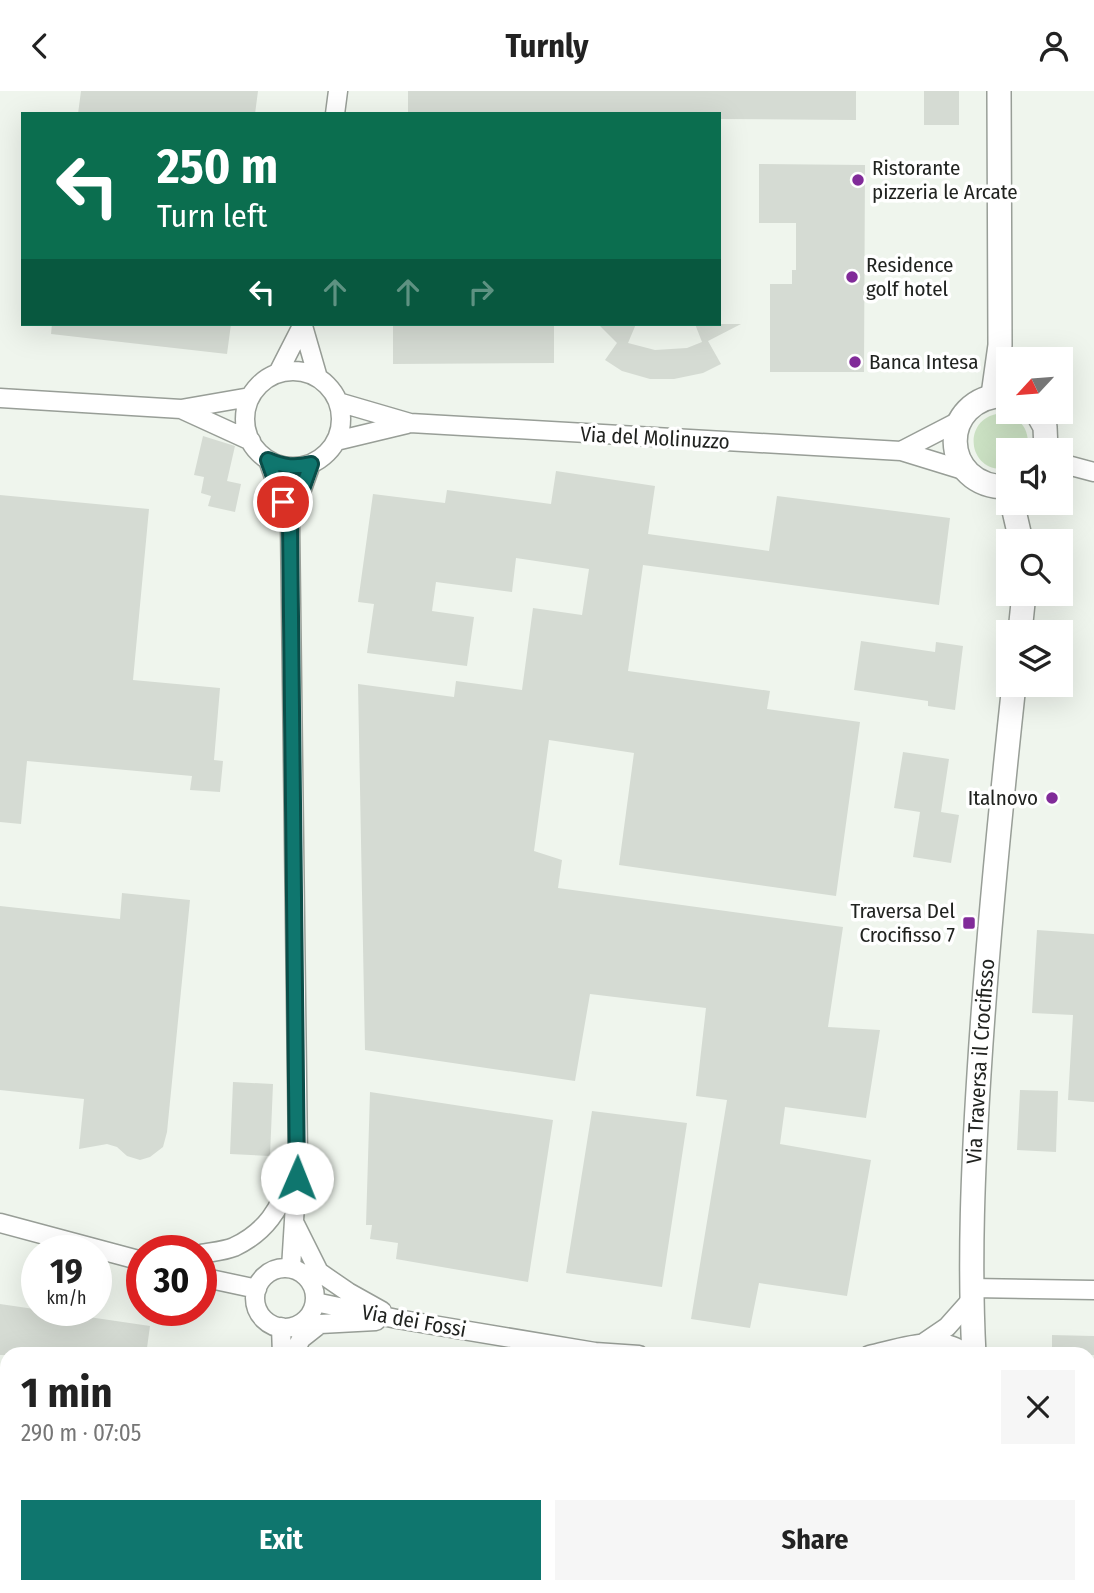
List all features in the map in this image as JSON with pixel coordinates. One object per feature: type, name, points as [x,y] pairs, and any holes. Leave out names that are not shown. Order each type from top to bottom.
[{"type":"street","points":[[335,112],[338,91]]},
{"type":"street","points":[[999,91],[1004,347]]},
{"type":"street","points":[[278,373],[302,326]]},
{"type":"street","points":[[303,326],[318,378]]},
{"type":"street","points":[[306,372],[318,378],[330,389],[338,402],[341,429],[336,441],[329,451],[311,464],[282,466],[268,460],[258,452],[246,427],[250,397],[267,379],[278,373],[306,372]]},
{"type":"street","points":[[996,396],[977,401],[965,412],[954,437],[960,463],[965,471],[978,482],[996,487]]},
{"type":"street","points":[[0,398],[181,409],[250,397]]},
{"type":"street","name":"Via del Molinuzzo","points":[[338,402],[410,423],[901,450],[965,471]]},
{"type":"street","points":[[181,409],[251,441]]},
{"type":"street","name":"Via del Molinuzzo","points":[[901,450],[959,421]]},
{"type":"street","name":"Via del Molinuzzo","points":[[336,441],[410,423]]},
{"type":"street","points":[[268,460],[290,523],[298,1157],[290,1268]]},
{"type":"street","points":[[290,523],[311,464]]},
{"type":"street","points":[[1073,466],[1094,472]]},
{"type":"street","name":"Via Traversa il Crocifisso","points":[[974,1347],[972,1294],[976,1124],[985,982],[1013,697]]},
{"type":"street","points":[[217,1251],[233,1248],[261,1229],[281,1204],[298,1157]]},
{"type":"street","points":[[294,1222],[319,1272],[348,1292],[397,1319]]},
{"type":"street","points":[[0,1223],[126,1257]]},
{"type":"street","points":[[282,1268],[290,1268],[312,1284],[315,1302],[312,1311],[300,1324],[281,1327],[273,1325],[260,1314],[257,1289],[266,1275],[282,1268]]},
{"type":"street","points":[[217,1280],[257,1289]]},
{"type":"street","points":[[921,1345],[947,1327],[972,1294],[1094,1290]]},
{"type":"street","name":"Via dei Fossi","points":[[315,1302],[397,1319],[565,1347]]},
{"type":"street","points":[[298,1347],[302,1339],[320,1324],[397,1319]]},
{"type":"street","points":[[281,1327],[282,1347]]},
{"type":"street","points":[[911,1347],[938,1342],[958,1347]]},
{"type":"green space","points":[[996,415],[996,424],[1021,424],[1027,438],[996,438],[996,468],[984,463],[977,455],[974,445],[974,434],[979,424]]},
{"type":"building","points":[[81,91],[258,91],[255,112],[78,112]]},
{"type":"building","points":[[408,91],[856,91],[856,120],[721,119],[721,112],[408,112]]},
{"type":"building","points":[[924,91],[959,91],[959,125],[924,125]]},
{"type":"building","points":[[759,164],[865,165],[864,372],[770,372],[770,284],[792,284],[792,270],[796,270],[796,223],[759,223]]},
{"type":"building","points":[[741,324],[708,341],[721,364],[703,373],[674,379],[650,379],[622,371],[605,360],[617,343],[600,326],[635,326],[628,343],[655,350],[687,348],[702,342],[696,326]]},
{"type":"building","points":[[52,326],[231,326],[227,354],[51,334]]},
{"type":"building","points":[[393,326],[554,326],[554,363],[393,364]]},
{"type":"building","points":[[203,436],[235,446],[227,481],[241,484],[235,512],[208,506],[211,496],[201,493],[204,477],[194,475]]},
{"type":"building","points":[[556,471],[655,486],[648,534],[769,551],[777,496],[950,518],[939,605],[643,565],[628,671],[770,691],[767,709],[860,722],[836,896],[619,865],[634,753],[549,740],[534,851],[562,860],[558,888],[843,927],[828,1027],[880,1030],[866,1118],[785,1107],[780,1144],[871,1160],[847,1296],[759,1283],[750,1328],[691,1319],[727,1100],[696,1096],[706,1008],[590,994],[575,1081],[365,1050],[358,684],[454,697],[456,681],[522,690],[533,608],[582,615],[589,569],[516,558],[512,592],[436,582],[432,611],[474,617],[467,666],[367,653],[374,604],[358,602],[373,494],[445,503],[447,490],[551,504]]},
{"type":"building","points":[[0,495],[149,509],[133,680],[220,688],[214,760],[223,761],[220,792],[190,790],[192,776],[27,761],[21,824],[0,822]]},
{"type":"building","points":[[861,641],[935,652],[936,642],[963,646],[955,710],[928,706],[928,701],[854,690]]},
{"type":"building","points":[[903,752],[949,759],[941,812],[959,815],[951,863],[913,857],[920,812],[894,808]]},
{"type":"building","points":[[122,893],[190,900],[167,1132],[163,1147],[150,1157],[140,1160],[107,1144],[79,1149],[84,1099],[0,1090],[0,906],[120,919]]},
{"type":"building","points":[[1037,930],[1094,934],[1094,1102],[1068,1100],[1073,1015],[1032,1013]]},
{"type":"building","points":[[233,1082],[273,1084],[270,1156],[230,1154]]},
{"type":"building","points":[[1020,1090],[1058,1091],[1056,1152],[1017,1150]]},
{"type":"building","points":[[370,1092],[553,1120],[528,1282],[396,1259],[398,1243],[370,1239],[372,1225],[366,1225]]},
{"type":"building","points":[[592,1111],[687,1123],[662,1287],[566,1273]]},
{"type":"building","points":[[0,1304],[21,1307],[21,1326],[112,1326],[112,1320],[126,1322],[126,1326],[150,1326],[147,1347],[0,1347]]},
{"type":"building","points":[[1052,1335],[1094,1336],[1094,1347],[1052,1347]]},
{"type":"place","name":"Ristorante pizzeria le Arcate","points":[[858,180]]},
{"type":"place","name":"Residence golf hotel","points":[[852,277]]},
{"type":"place","name":"Banca Intesa","points":[[855,362]]},
{"type":"place","name":"Italnovo","points":[[1052,798]]},
{"type":"place","name":"Traversa Del Crocifisso 7","points":[[969,923]]},
{"type":"route","points":[[283,502],[268,460],[282,466],[311,464],[290,523],[297,1178]]}]
